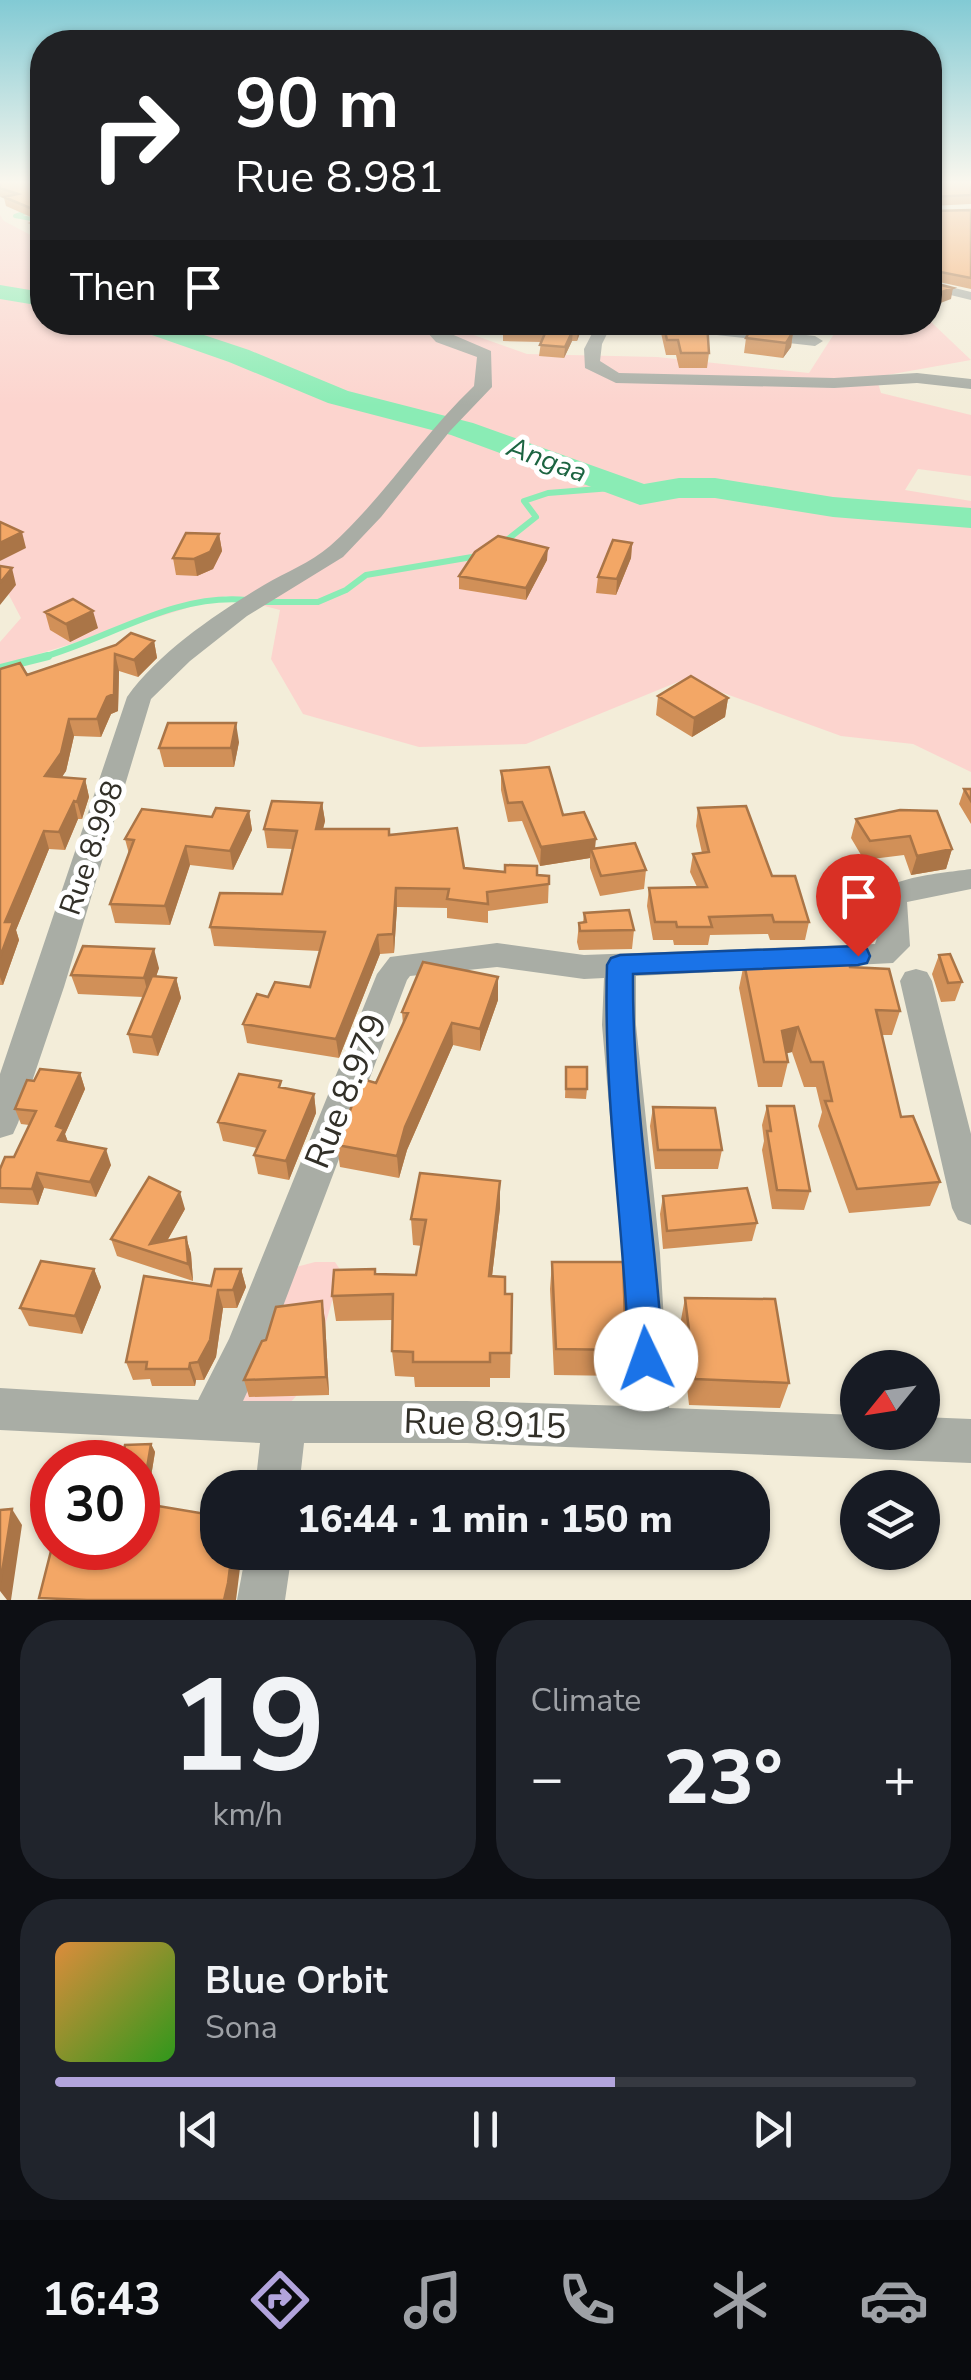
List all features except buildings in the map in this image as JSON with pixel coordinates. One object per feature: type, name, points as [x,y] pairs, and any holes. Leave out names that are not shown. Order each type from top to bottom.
[{"type":"street","points":[[942,289],[971,296]]},
{"type":"street","name":"Rue 8.998","points":[[0,1123],[48,987],[140,697],[239,613],[338,550],[372,515],[455,410],[482,387],[485,354],[437,335]]},
{"type":"street","points":[[598,335],[590,359],[593,368],[603,374],[655,380],[917,378],[971,384]]},
{"type":"street","points":[[761,335],[815,341]]},
{"type":"street","points":[[805,381],[820,335]]},
{"type":"street","points":[[649,1430],[641,1254],[619,1025],[620,965],[702,959],[874,956],[894,946],[889,905],[892,897],[902,891],[971,878]]},
{"type":"street","name":"Rue 8.979","points":[[210,1422],[245,1351],[393,974],[401,966],[497,955],[584,967],[620,965]]},
{"type":"street","points":[[916,981],[971,1208]]},
{"type":"street","name":"Rue 8.915","points":[[0,1408],[210,1422],[285,1420],[971,1441]]},
{"type":"street","points":[[279,1470],[285,1420]]},
{"type":"street","points":[[261,1600],[265,1570]]},
{"type":"shaded area","points":[[0,256],[30,256],[30,335],[474,335],[527,354],[657,357],[809,373],[833,335],[942,332],[971,360],[876,377],[881,393],[971,415],[971,476],[918,469],[905,490],[971,501],[971,772],[913,744],[841,736],[685,679],[526,744],[419,747],[303,714],[271,659],[280,610],[226,596],[0,666],[0,642],[21,618],[0,578]]},
{"type":"shaded area","points":[[335,1262],[341,1271],[308,1383],[288,1405],[267,1412],[239,1400],[296,1267]]},
{"type":"waterway","name":"Angaa","points":[[0,292],[30,297]]},
{"type":"waterway","name":"Angaa","points":[[177,335],[338,397],[462,429],[612,481],[640,495],[679,488],[715,488],[833,507],[971,518]]},
{"type":"waterway","points":[[503,543],[536,517],[524,501],[548,493],[624,487]]},
{"type":"waterway","points":[[261,602],[318,602],[346,590],[366,575],[478,556]]},
{"type":"waterway","points":[[40,658],[167,610],[193,603],[247,600]]},
{"type":"waterway","points":[[40,658],[48,656]]},
{"type":"waterway","points":[[0,668],[40,658]]},
{"type":"route","points":[[646,1359],[641,1254],[626,1134],[619,1025],[620,965],[858,956]]}]
